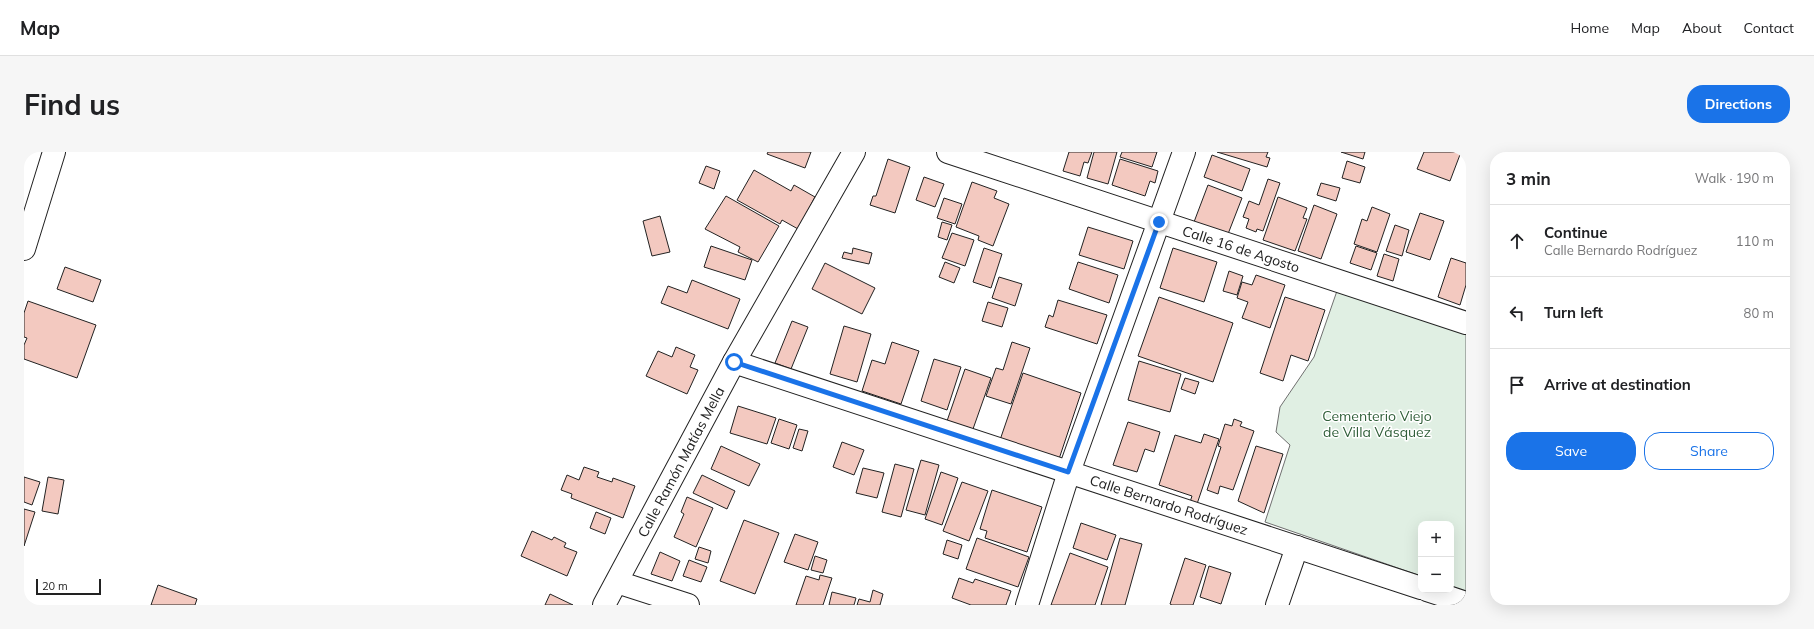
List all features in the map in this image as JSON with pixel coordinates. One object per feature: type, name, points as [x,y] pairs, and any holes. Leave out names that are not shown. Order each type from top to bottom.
[{"type":"street","points":[[24,249],[54,152]]},
{"type":"street","name":"Calle Ramón Matías Mella","points":[[604,605],[734,362],[854,152]]},
{"type":"street","name":"Calle 16 de Agosto","points":[[948,152],[1466,323]]},
{"type":"street","points":[[1028,605],[1068,472],[1184,152]]},
{"type":"street","name":"Calle Bernardo Rodríguez","points":[[734,362],[1418,587]]},
{"type":"street","points":[[1277,605],[1297,547]]},
{"type":"street","points":[[617,582],[688,605]]},
{"type":"street","points":[[1436,593],[1466,603]]},
{"type":"green space","name":"Cementerio Viejo de Villa Vásquez","points":[[1338,288],[1466,330],[1466,592],[1454,587],[1454,521],[1418,521],[1418,575],[1265,522],[1290,445],[1276,432],[1280,407],[1314,357]]},
{"type":"building","points":[[768,152],[811,152],[805,168],[767,154]]},
{"type":"building","points":[[1069,152],[1092,152],[1088,163],[1084,162],[1080,176],[1063,171]]},
{"type":"building","points":[[1094,152],[1117,152],[1108,184],[1087,178]]},
{"type":"building","points":[[1122,152],[1157,152],[1152,167],[1120,157]]},
{"type":"building","points":[[1217,152],[1268,152],[1266,157],[1270,158],[1267,167]]},
{"type":"building","points":[[1341,152],[1365,152],[1363,159]]},
{"type":"building","points":[[1424,152],[1461,152],[1450,181],[1417,169]]},
{"type":"building","points":[[1212,155],[1250,169],[1242,191],[1204,177]]},
{"type":"building","points":[[888,159],[910,167],[895,213],[870,205],[873,196],[876,196]]},
{"type":"building","points":[[1120,159],[1158,171],[1155,183],[1150,181],[1145,196],[1112,185]]},
{"type":"building","points":[[1347,161],[1365,167],[1360,183],[1342,178]]},
{"type":"building","points":[[706,166],[720,171],[714,189],[699,183]]},
{"type":"building","points":[[754,170],[791,191],[794,185],[815,197],[798,229],[782,220],[780,224],[737,200]]},
{"type":"building","points":[[924,177],[944,184],[935,207],[916,200]]},
{"type":"building","points":[[1268,179],[1280,183],[1263,231],[1257,229],[1256,232],[1246,228],[1249,219],[1243,217],[1249,201],[1259,205]]},
{"type":"building","points":[[972,182],[997,191],[994,198],[1009,204],[993,246],[978,240],[979,236],[956,227]]},
{"type":"building","points":[[1321,183],[1340,188],[1336,201],[1317,195]]},
{"type":"building","points":[[1208,185],[1242,198],[1228,234],[1194,222]]},
{"type":"building","points":[[726,196],[779,226],[758,262],[738,252],[740,247],[705,229]]},
{"type":"building","points":[[1278,197],[1307,208],[1303,218],[1307,219],[1295,251],[1263,240]]},
{"type":"building","points":[[944,198],[962,204],[955,224],[937,218]]},
{"type":"building","points":[[1314,205],[1337,214],[1321,259],[1298,251]]},
{"type":"building","points":[[1372,207],[1390,214],[1377,252],[1354,244],[1362,219],[1367,221]]},
{"type":"building","points":[[1420,213],[1444,221],[1430,260],[1406,252]]},
{"type":"building","points":[[660,216],[670,252],[652,256],[643,221]]},
{"type":"building","points":[[942,222],[952,225],[947,240],[938,237]]},
{"type":"building","points":[[1395,225],[1409,230],[1402,256],[1386,251]]},
{"type":"building","points":[[1088,227],[1133,241],[1124,269],[1079,255]]},
{"type":"building","points":[[952,233],[974,240],[965,266],[942,258]]},
{"type":"building","points":[[711,246],[752,260],[745,280],[704,267]]},
{"type":"building","points":[[1356,246],[1377,253],[1371,270],[1350,263]]},
{"type":"building","points":[[853,248],[872,253],[869,264],[842,258],[844,252],[852,254]]},
{"type":"building","points":[[984,248],[1002,254],[991,288],[973,282]]},
{"type":"building","points":[[1173,248],[1217,262],[1204,302],[1160,288]]},
{"type":"building","points":[[1384,254],[1399,259],[1393,281],[1377,276]]},
{"type":"building","points":[[1451,258],[1466,263],[1466,285],[1460,305],[1438,297]]},
{"type":"building","points":[[945,262],[960,268],[954,283],[939,277]]},
{"type":"building","points":[[1078,262],[1118,275],[1109,303],[1069,289]]},
{"type":"building","points":[[825,263],[875,288],[862,314],[812,289]]},
{"type":"building","points":[[65,267],[101,280],[93,302],[57,289]]},
{"type":"building","points":[[1229,271],[1243,276],[1237,295],[1223,291]]},
{"type":"building","points":[[1256,275],[1285,285],[1270,328],[1242,318],[1248,302],[1237,298],[1242,282],[1252,285]]},
{"type":"building","points":[[999,277],[1022,284],[1015,306],[992,298]]},
{"type":"building","points":[[692,280],[740,299],[728,329],[661,303],[668,286],[687,293]]},
{"type":"building","points":[[1159,297],[1233,323],[1213,382],[1138,356]]},
{"type":"building","points":[[1285,297],[1325,310],[1308,361],[1291,355],[1283,381],[1260,373]]},
{"type":"building","points":[[1058,300],[1107,315],[1097,344],[1045,327],[1049,315],[1053,317]]},
{"type":"building","points":[[28,301],[96,325],[77,378],[24,359],[24,345],[27,338],[24,337],[24,313]]},
{"type":"building","points":[[988,302],[1008,308],[1002,327],[982,321]]},
{"type":"building","points":[[792,321],[808,327],[791,369],[775,363]]},
{"type":"building","points":[[844,326],[871,334],[857,382],[830,374]]},
{"type":"building","points":[[892,342],[919,351],[901,404],[862,391],[872,360],[885,364]]},
{"type":"building","points":[[1012,342],[1030,348],[1011,404],[986,396],[996,368],[1003,370]]},
{"type":"building","points":[[676,347],[695,355],[690,367],[698,370],[687,394],[646,376],[658,351],[672,357]]},
{"type":"building","points":[[934,359],[961,367],[947,410],[921,401]]},
{"type":"building","points":[[1139,361],[1181,374],[1170,412],[1128,400]]},
{"type":"building","points":[[965,369],[991,378],[973,429],[947,421]]},
{"type":"building","points":[[1023,373],[1081,393],[1059,459],[1000,440]]},
{"type":"building","points":[[1185,378],[1199,382],[1195,394],[1181,389]]},
{"type":"building","points":[[738,406],[776,418],[767,444],[730,433]]},
{"type":"building","points":[[779,419],[797,425],[789,449],[771,443]]},
{"type":"building","points":[[1234,419],[1242,422],[1240,426],[1254,431],[1233,490],[1220,486],[1218,494],[1207,490],[1221,447],[1218,446],[1225,424],[1232,426]]},
{"type":"building","points":[[1128,422],[1160,432],[1154,452],[1145,449],[1137,472],[1113,465]]},
{"type":"building","points":[[799,429],[808,431],[802,451],[793,448]]},
{"type":"building","points":[[1204,434],[1219,439],[1197,504],[1190,502],[1192,496],[1159,485],[1175,435],[1201,443]]},
{"type":"building","points":[[842,442],[864,450],[854,475],[833,467]]},
{"type":"building","points":[[721,446],[760,464],[749,486],[711,469]]},
{"type":"building","points":[[1256,446],[1283,454],[1264,513],[1238,501]]},
{"type":"building","points":[[921,460],[939,465],[925,515],[906,510]]},
{"type":"building","points":[[895,464],[914,469],[901,517],[882,512]]},
{"type":"building","points":[[584,467],[599,472],[597,477],[612,482],[613,478],[635,486],[623,518],[571,498],[572,494],[561,490],[567,475],[579,480]]},
{"type":"building","points":[[863,468],[884,473],[877,498],[856,493]]},
{"type":"building","points":[[941,472],[958,478],[942,525],[925,519]]},
{"type":"building","points":[[702,475],[735,491],[727,509],[693,493]]},
{"type":"building","points":[[24,477],[40,482],[32,505],[24,502]]},
{"type":"building","points":[[48,477],[64,480],[58,514],[42,511]]},
{"type":"building","points":[[962,482],[988,491],[969,541],[943,531]]},
{"type":"building","points":[[992,490],[1042,507],[1027,552],[985,538],[987,531],[980,529]]},
{"type":"building","points":[[687,497],[713,508],[696,547],[674,537],[684,514],[681,512]]},
{"type":"building","points":[[24,509],[35,512],[24,546]]},
{"type":"building","points":[[596,512],[611,518],[605,534],[590,528]]},
{"type":"building","points":[[744,520],[779,533],[755,594],[720,581]]},
{"type":"building","points":[[1081,523],[1116,535],[1107,560],[1073,548]]},
{"type":"building","points":[[532,531],[552,540],[554,537],[566,543],[564,547],[577,552],[567,576],[521,556]]},
{"type":"building","points":[[795,534],[818,542],[808,570],[784,562]]},
{"type":"building","points":[[977,538],[1029,557],[1018,587],[966,569]]},
{"type":"building","points":[[1120,538],[1142,544],[1125,605],[1101,605]]},
{"type":"building","points":[[947,540],[962,545],[958,559],[943,554]]},
{"type":"building","points":[[699,547],[711,551],[708,563],[695,559]]},
{"type":"building","points":[[660,552],[680,561],[672,581],[651,574]]},
{"type":"building","points":[[1070,553],[1108,567],[1095,605],[1051,605]]},
{"type":"building","points":[[815,556],[827,560],[823,573],[811,570]]},
{"type":"building","points":[[1185,558],[1206,565],[1193,605],[1172,605],[1170,604]]},
{"type":"building","points":[[689,560],[707,567],[701,582],[683,576]]},
{"type":"building","points":[[1209,566],[1231,573],[1221,604],[1200,597]]},
{"type":"building","points":[[820,575],[832,578],[823,605],[796,605],[806,576],[819,580]]},
{"type":"building","points":[[959,578],[973,583],[975,579],[1011,591],[1006,605],[971,605],[952,598]]},
{"type":"building","points":[[158,585],[197,599],[195,605],[151,605]]},
{"type":"building","points":[[873,590],[883,594],[880,605],[857,605],[859,599],[870,602]]},
{"type":"building","points":[[832,592],[856,598],[854,605],[829,605]]},
{"type":"building","points":[[550,594],[573,605],[545,605]]},
{"type":"route","points":[[734,362],[1068,472],[1159,222]]}]
